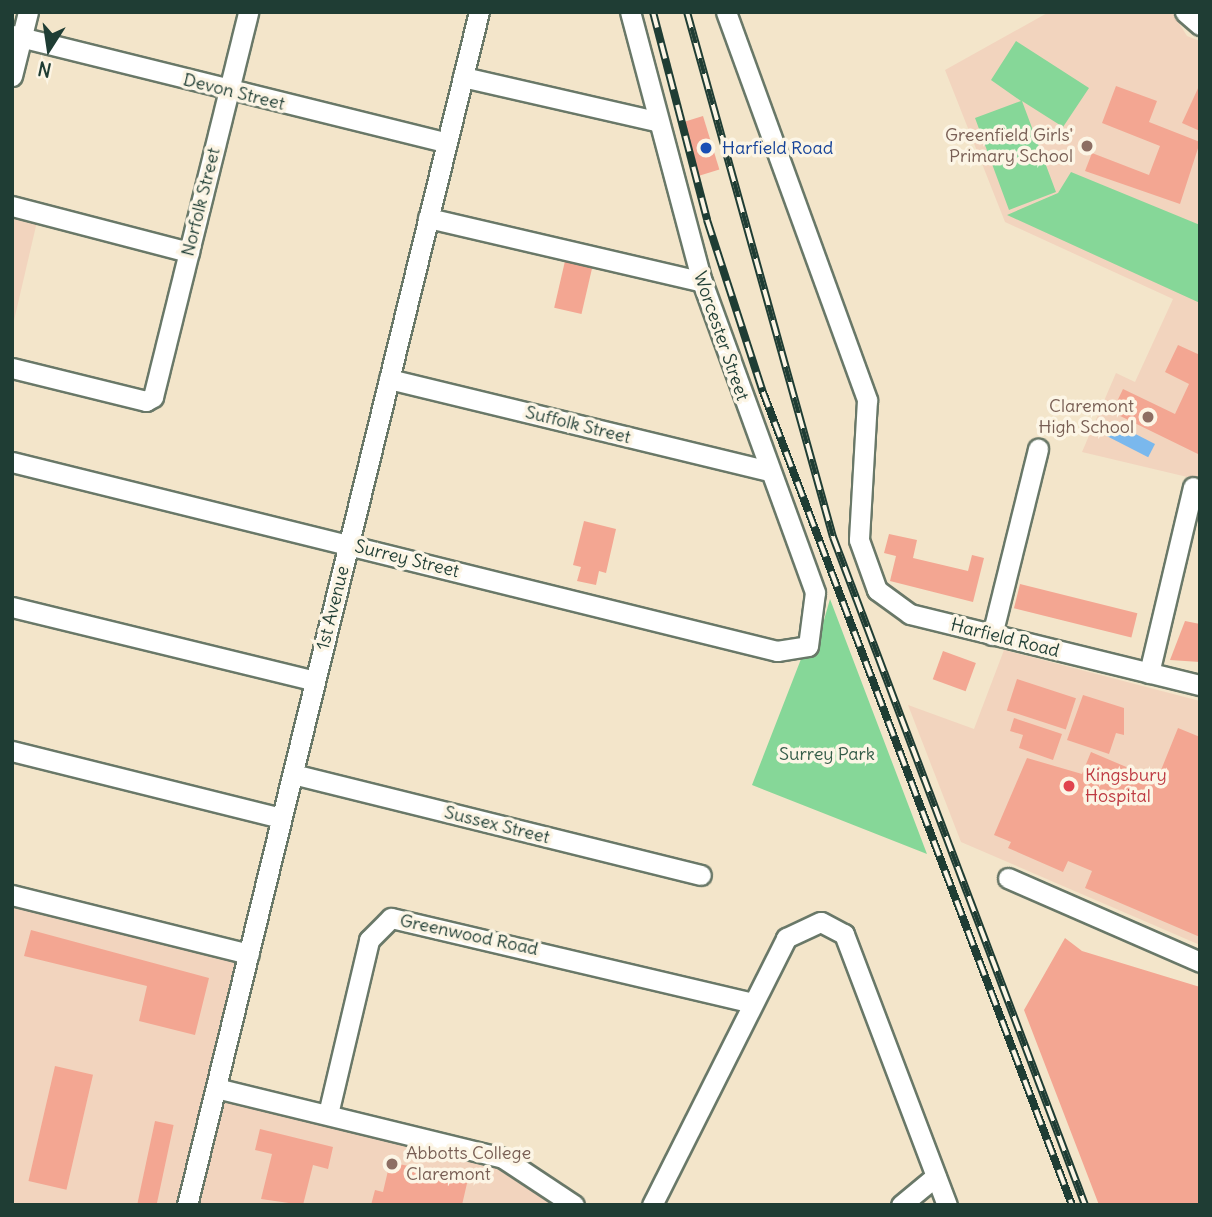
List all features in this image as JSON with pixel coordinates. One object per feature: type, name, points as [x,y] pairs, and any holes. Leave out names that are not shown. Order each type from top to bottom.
[{"type":"street","points":[[12,76],[17,36],[28,12]]},
{"type":"street","name":"Norfolk Street","points":[[12,368],[146,401],[155,392],[248,12]]},
{"type":"street","name":"1st Avenue","points":[[187,1205],[479,12]]},
{"type":"street","name":"Worcester Street","points":[[630,12],[655,121],[702,282],[817,601],[811,642],[802,650]]},
{"type":"street","name":"Harfield Road","points":[[726,12],[867,400],[859,517],[869,578],[898,610],[1200,685]]},
{"type":"street","points":[[1185,12],[1200,25]]},
{"type":"street","name":"Devon Street","points":[[17,36],[447,143]]},
{"type":"street","points":[[463,77],[655,121]]},
{"type":"street","points":[[12,206],[189,252]]},
{"type":"street","points":[[428,218],[702,282]]},
{"type":"street","name":"Suffolk Street","points":[[388,379],[768,471]]},
{"type":"street","points":[[992,635],[1038,449]]},
{"type":"street","name":"Surrey Street","points":[[12,462],[777,651],[802,650]]},
{"type":"street","points":[[1149,673],[1194,487]]},
{"type":"street","points":[[12,607],[315,681]]},
{"type":"street","points":[[12,751],[281,818]]},
{"type":"street","name":"Sussex Street","points":[[293,774],[701,876]]},
{"type":"street","points":[[1008,878],[1200,962]]},
{"type":"street","points":[[12,895],[249,954]]},
{"type":"street","name":"Greenwood Road","points":[[328,1114],[369,940],[391,918],[752,1003]]},
{"type":"street","points":[[652,1205],[752,1003],[790,933],[821,922],[844,934],[947,1205]]},
{"type":"street","points":[[216,1088],[503,1158],[574,1205]]},
{"type":"street","points":[[901,1205],[936,1176]]},
{"type":"shaded area","name":"Greenfield Girls' Primary School","points":[[1049,12],[1172,12],[1187,36],[1200,41],[1200,480],[1082,452],[1116,373],[1135,382],[1173,299],[1005,222],[945,70]]},
{"type":"shaded area","points":[[12,206],[39,213],[12,329]]},
{"type":"shaded area","name":"Kingsbury Hospital","points":[[1004,650],[1200,701],[1200,945],[961,842],[908,705],[974,729]]},
{"type":"shaded area","points":[[12,895],[249,954],[216,1088],[503,1158],[574,1205],[12,1205]]},
{"type":"green space","points":[[1016,41],[1089,88],[1063,127],[1022,101],[1056,192],[1009,210],[975,118],[1021,101],[991,80]]},
{"type":"green space","points":[[1071,172],[1200,225],[1200,303],[1007,215],[1058,193]]},
{"type":"green space","name":"Surrey Park","points":[[830,599],[927,854],[752,785],[801,659],[818,641]]},
{"type":"water","points":[[1114,423],[1155,444],[1148,457],[1107,436]]},
{"type":"building","points":[[1200,84],[1200,131],[1182,123]]},
{"type":"building","points":[[1116,86],[1157,101],[1149,122],[1200,142],[1180,204],[1085,171],[1092,153],[1149,175],[1160,146],[1102,123]]},
{"type":"building","points":[[703,116],[719,170],[698,176],[682,122]]},
{"type":"building","points":[[565,261],[592,267],[581,314],[554,308]]},
{"type":"building","points":[[1178,345],[1200,355],[1200,455],[1112,412],[1123,389],[1175,414],[1189,384],[1165,372]]},
{"type":"building","points":[[584,521],[616,529],[606,573],[599,571],[596,585],[577,581],[581,567],[573,565]]},
{"type":"building","points":[[889,534],[917,540],[913,558],[968,571],[972,555],[984,558],[973,602],[890,581],[896,556],[884,553]]},
{"type":"building","points":[[1020,584],[1137,613],[1131,638],[1014,608]]},
{"type":"building","points":[[1185,621],[1200,624],[1200,662],[1170,660]]},
{"type":"building","points":[[943,651],[976,663],[966,691],[933,679]]},
{"type":"building","points":[[1017,679],[1076,698],[1066,730],[1007,710]]},
{"type":"building","points":[[1083,695],[1124,708],[1124,735],[1116,733],[1109,754],[1067,740]]},
{"type":"building","points":[[1014,718],[1062,734],[1053,760],[1019,748],[1023,735],[1010,731]]},
{"type":"building","points":[[1178,728],[1200,737],[1200,937],[1085,888],[1092,871],[1068,861],[1063,872],[1008,848],[1011,842],[994,835],[1027,758],[1082,774],[1091,752],[1157,780]]},
{"type":"building","points":[[31,930],[209,978],[195,1035],[139,1021],[147,986],[24,956]]},
{"type":"building","points":[[1065,938],[1082,951],[1200,987],[1200,1205],[1099,1205],[1024,1010]]},
{"type":"building","points":[[55,1066],[93,1075],[66,1190],[28,1181]]},
{"type":"building","points":[[155,1121],[174,1125],[157,1205],[137,1205]]},
{"type":"building","points":[[260,1129],[333,1147],[328,1169],[313,1165],[303,1205],[261,1199],[272,1154],[255,1150]]},
{"type":"building","points":[[390,1162],[468,1179],[462,1205],[371,1205],[375,1190],[383,1192]]},
{"type":"railway","points":[[653,12],[707,220],[763,392],[1072,1205]]},
{"type":"railway","points":[[687,12],[833,537],[1085,1205]]},
{"type":"place","name":"Greenfield Girls' Primary School","points":[[1087,146]]},
{"type":"place","name":"Harfield Road","points":[[706,148]]},
{"type":"place","name":"Claremont High School","points":[[1148,417]]},
{"type":"place","name":"Kingsbury Hospital","points":[[1069,786]]},
{"type":"place","name":"Abbotts College Claremont","points":[[392,1164]]}]
